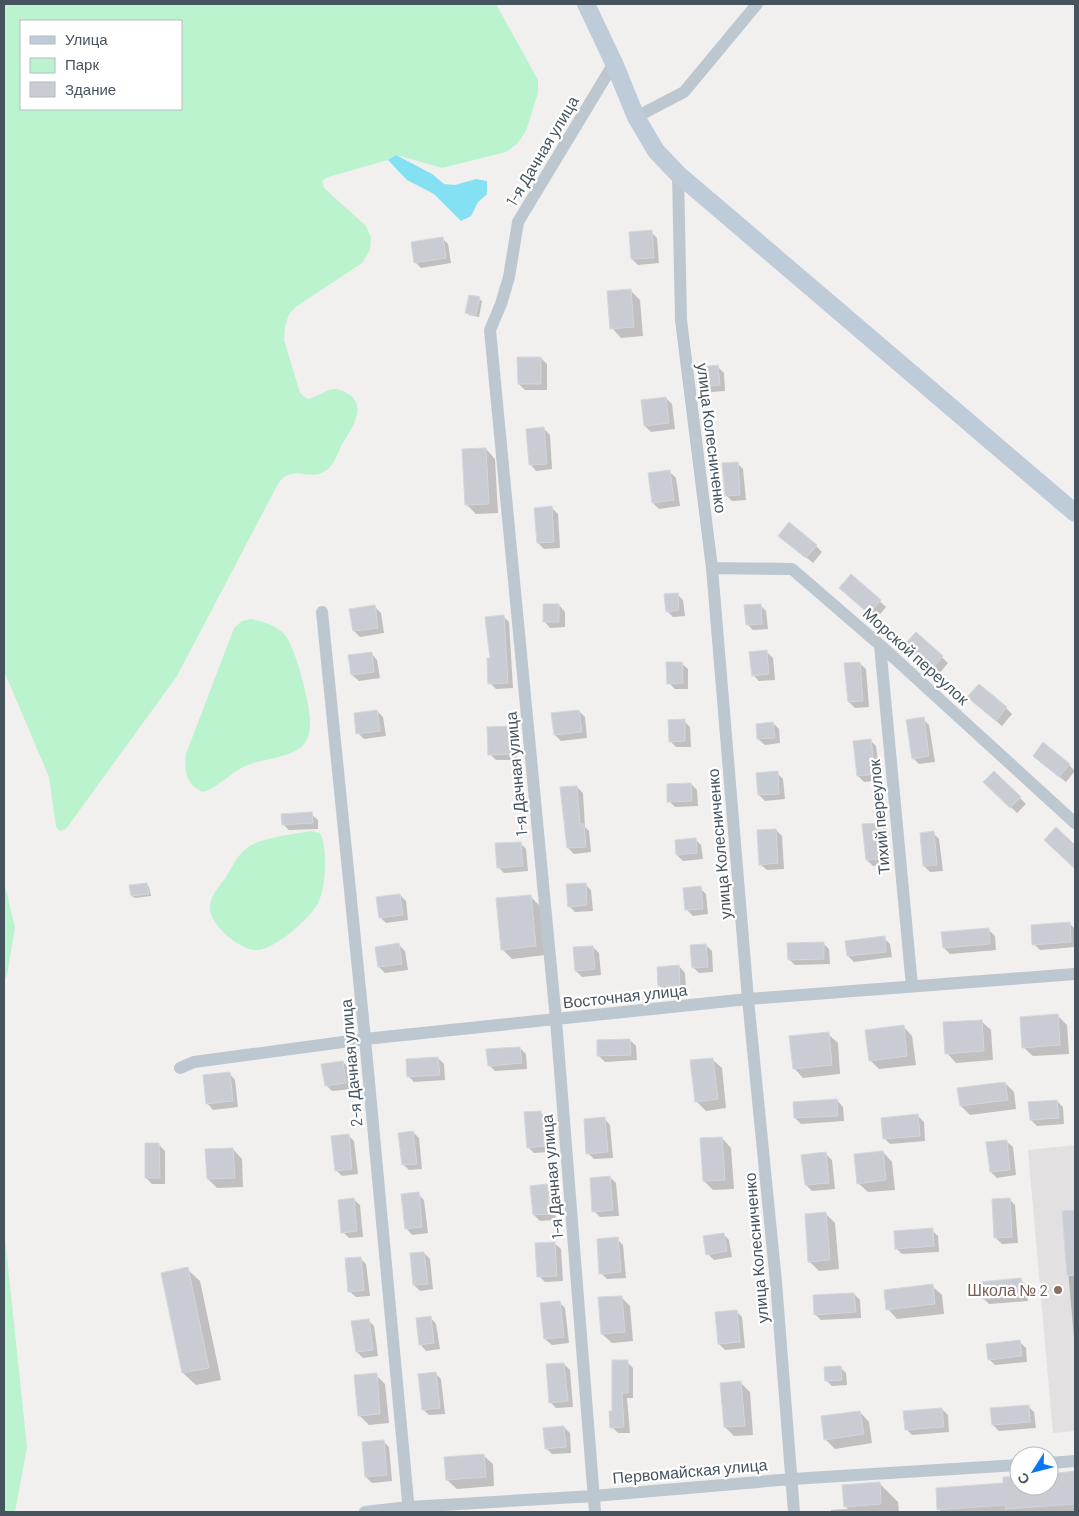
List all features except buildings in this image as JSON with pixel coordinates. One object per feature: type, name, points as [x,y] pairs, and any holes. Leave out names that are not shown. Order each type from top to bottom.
[{"type":"main road","points":[[586,4],[614,63],[636,117],[656,151],[678,174],[1075,514]]},
{"type":"street","points":[[636,117],[684,92],[757,4]]},
{"type":"street","name":"1-я Дачная улица","points":[[595,1512],[556,1020],[490,330],[501,304],[509,277],[518,222],[614,63]]},
{"type":"street","name":"улица Колесниченко","points":[[678,174],[680,320],[712,568],[748,999],[776,1282],[794,1512]]},
{"type":"street","name":"Морской переулок","points":[[712,568],[792,569],[880,645],[1075,823]]},
{"type":"street","name":"2-я Дачная улица","points":[[322,612],[365,1038],[409,1510]]},
{"type":"street","name":"Тихий переулок","points":[[880,645],[912,986]]},
{"type":"street","name":"Восточная улица","points":[[180,1068],[194,1062],[365,1038],[748,999],[1075,974]]},
{"type":"street","points":[[1059,1462],[1075,1460]]},
{"type":"street","name":"Первомайская улица","points":[[365,1512],[594,1496],[792,1478],[1009,1466]]},
{"type":"shaded area","name":"Школа № 2","points":[[1075,1145],[1075,1431],[1053,1433],[1028,1150]]},
{"type":"green space","points":[[4,4],[496,4],[538,80],[538,93],[526,131],[518,143],[506,152],[442,168],[396,155],[388,160],[328,177],[322,181],[324,188],[366,226],[371,237],[370,250],[362,263],[297,306],[289,314],[285,326],[284,340],[300,393],[307,399],[333,389],[343,391],[355,401],[357,414],[355,421],[330,467],[324,472],[313,475],[292,474],[284,477],[279,483],[177,676],[66,829],[60,831],[56,827],[49,777],[4,671]]},
{"type":"green space","points":[[251,619],[270,624],[285,635],[289,641],[298,663],[310,714],[309,734],[304,744],[293,752],[242,768],[215,787],[203,792],[197,789],[187,777],[185,766],[186,754],[234,628],[242,621]]},
{"type":"green space","points":[[311,831],[320,833],[323,840],[325,868],[321,896],[308,917],[281,940],[263,949],[249,949],[226,935],[214,920],[210,906],[218,887],[238,857],[248,847],[261,841]]},
{"type":"green space","points":[[4,882],[15,927],[7,975],[4,981]]},
{"type":"green space","points":[[4,1229],[27,1447],[15,1512],[4,1512]]},
{"type":"water","points":[[396,155],[432,174],[444,184],[455,185],[476,179],[487,181],[487,194],[478,202],[471,216],[461,221],[434,194],[407,180],[388,160]]},
{"type":"place","name":"Школа № 2","points":[[1058,1290]]}]
